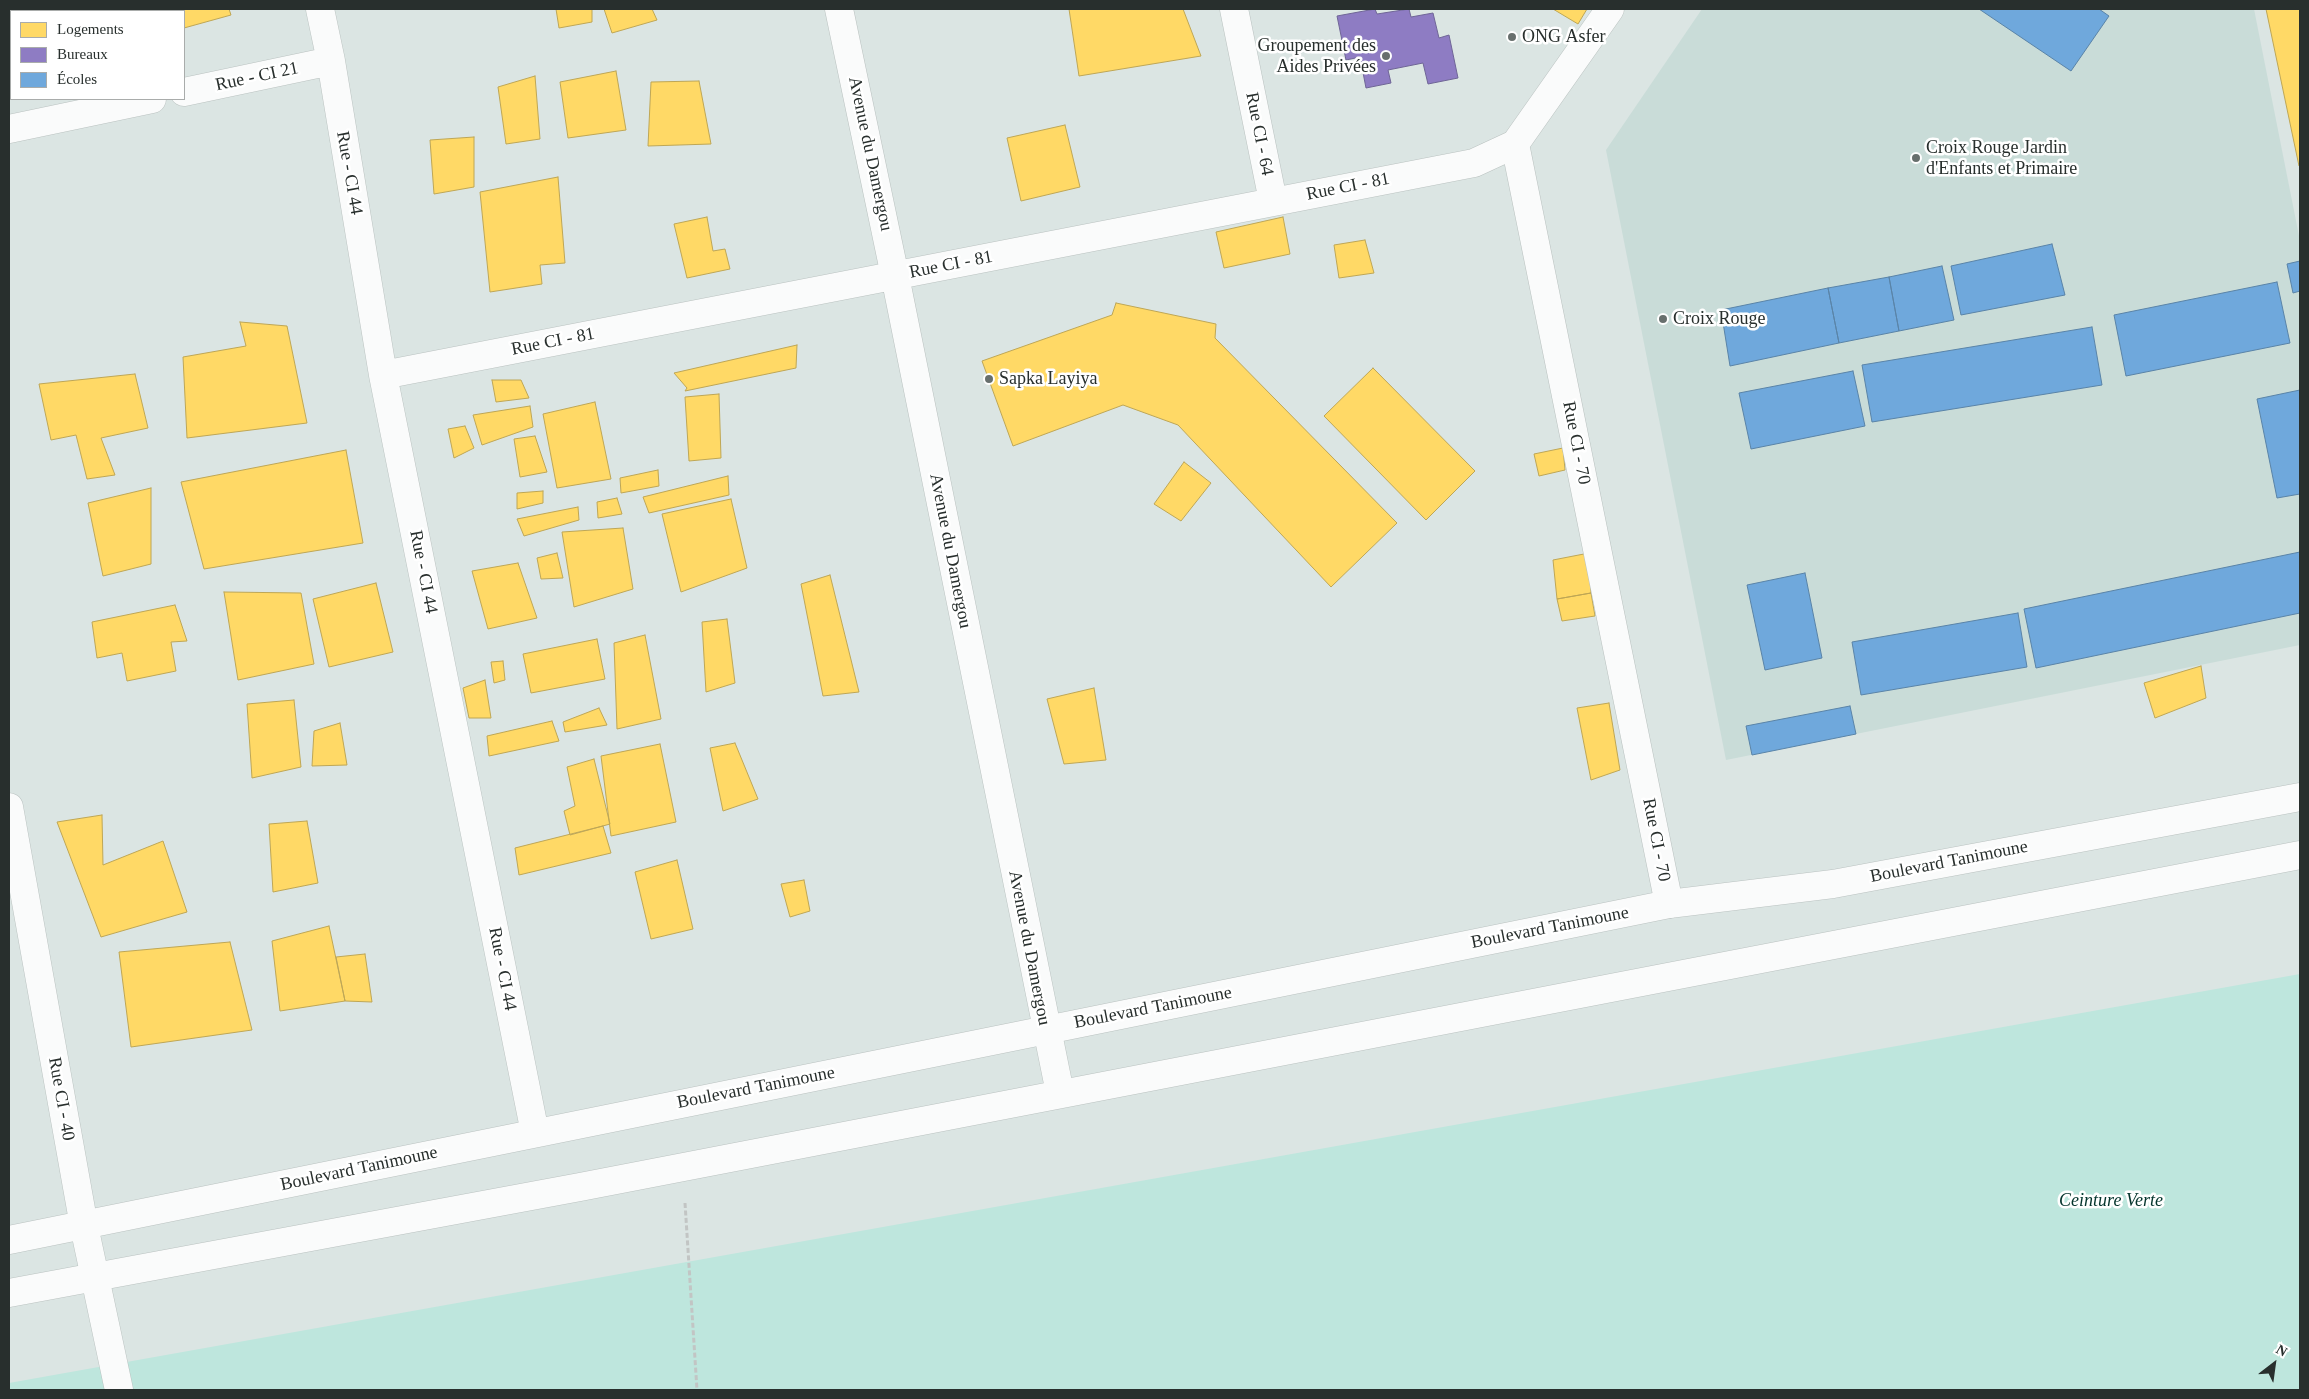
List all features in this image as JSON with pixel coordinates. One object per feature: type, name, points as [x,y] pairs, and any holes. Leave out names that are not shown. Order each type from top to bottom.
[{"type":"street","name":"Rue - CI 44","points":[[320,9],[331,61],[383,375],[535,1133]]},
{"type":"street","name":"Avenue du Damergou","points":[[839,9],[895,276],[1060,1094]]},
{"type":"street","name":"Rue CI - 64","points":[[1234,9],[1273,201]]},
{"type":"street","points":[[1515,144],[1610,9]]},
{"type":"street","name":"Rue - CI 21","points":[[185,92],[331,61]]},
{"type":"street","points":[[9,129],[147,100]]},
{"type":"street","name":"Rue CI - 81","points":[[383,375],[1474,163],[1515,144]]},
{"type":"street","name":"Rue CI - 70","points":[[1515,144],[1669,904]]},
{"type":"street","name":"Boulevard Tanimoune","points":[[9,1240],[1669,904],[1832,884],[2300,797]]},
{"type":"street","name":"Rue CI - 40","points":[[9,807],[84,1226],[119,1390]]},
{"type":"street","points":[[9,1293],[682,1167],[2300,855]]},
{"type":"path","points":[[682,1167],[696,1390]]},
{"type":"shaded area","points":[[1702,9],[2254,9],[2300,241],[2300,645],[1726,760],[1606,150]]},
{"type":"green space","name":"Ceinture Verte","points":[[2300,974],[2300,1390],[9,1390],[9,1383]]},
{"type":"building: Logements","points":[[229,9],[231,15],[185,28],[185,10],[145,10]]},
{"type":"building: Logements","points":[[556,9],[592,9],[592,22],[559,28]]},
{"type":"building: Logements","points":[[604,9],[652,9],[657,20],[612,33]]},
{"type":"building: Logements","points":[[1069,9],[1183,9],[1201,56],[1079,76]]},
{"type":"building: Logements","points":[[1553,9],[1587,9],[1578,24]]},
{"type":"building: Logements","points":[[2266,9],[2300,9],[2300,166],[2299,166]]},
{"type":"building: Logements","points":[[616,71],[626,130],[568,138],[560,82]]},
{"type":"building: Logements","points":[[535,76],[540,139],[506,144],[498,87]]},
{"type":"building: Logements","points":[[699,81],[711,144],[648,146],[651,82]]},
{"type":"building: Logements","points":[[1065,125],[1080,187],[1021,201],[1007,138]]},
{"type":"building: Logements","points":[[474,137],[474,187],[434,194],[430,140]]},
{"type":"building: Logements","points":[[558,177],[565,263],[540,265],[542,284],[490,292],[480,192]]},
{"type":"building: Logements","points":[[707,217],[713,251],[725,249],[730,269],[687,278],[674,224]]},
{"type":"building: Logements","points":[[1283,217],[1290,254],[1224,268],[1216,232]]},
{"type":"building: Logements","points":[[1365,240],[1374,273],[1339,278],[1334,245]]},
{"type":"building: Logements","points":[[1116,303],[1216,324],[1215,338],[1397,523],[1331,587],[1178,425],[1123,405],[1013,446],[982,361],[1112,315]]},
{"type":"building: Logements","points":[[240,322],[287,326],[307,423],[187,438],[183,357],[246,346]]},
{"type":"building: Logements","points":[[797,345],[796,368],[685,391],[687,388],[674,373]]},
{"type":"building: Logements","points":[[1373,368],[1475,471],[1426,520],[1324,416]]},
{"type":"building: Logements","points":[[135,374],[148,428],[101,438],[115,475],[87,479],[76,435],[51,440],[39,384]]},
{"type":"building: Logements","points":[[492,380],[521,380],[529,398],[496,402]]},
{"type":"building: Logements","points":[[719,394],[721,458],[689,461],[685,397]]},
{"type":"building: Logements","points":[[595,402],[611,479],[557,488],[543,414]]},
{"type":"building: Logements","points":[[530,406],[533,427],[482,445],[473,415]]},
{"type":"building: Logements","points":[[465,426],[474,448],[454,458],[448,429]]},
{"type":"building: Logements","points":[[535,436],[547,472],[520,477],[514,439]]},
{"type":"building: Logements","points":[[1563,448],[1565,470],[1539,476],[1534,454]]},
{"type":"building: Logements","points":[[346,450],[363,543],[204,569],[181,482]]},
{"type":"building: Logements","points":[[1184,462],[1211,483],[1181,521],[1154,504]]},
{"type":"building: Logements","points":[[658,470],[659,486],[621,493],[620,478]]},
{"type":"building: Logements","points":[[728,476],[729,495],[649,513],[643,497]]},
{"type":"building: Logements","points":[[151,488],[151,564],[103,576],[88,503]]},
{"type":"building: Logements","points":[[543,491],[543,503],[517,509],[517,493]]},
{"type":"building: Logements","points":[[617,498],[622,514],[598,518],[597,502]]},
{"type":"building: Logements","points":[[731,499],[747,568],[681,592],[662,514]]},
{"type":"building: Logements","points":[[578,507],[579,520],[524,536],[517,519]]},
{"type":"building: Logements","points":[[623,528],[633,589],[574,607],[562,532]]},
{"type":"building: Logements","points":[[557,553],[563,578],[541,579],[537,558]]},
{"type":"building: Logements","points":[[1589,553],[1591,593],[1557,599],[1553,560]]},
{"type":"building: Logements","points":[[518,563],[537,618],[488,629],[472,571]]},
{"type":"building: Logements","points":[[830,575],[859,692],[823,696],[801,584]]},
{"type":"building: Logements","points":[[376,583],[393,652],[329,667],[313,599]]},
{"type":"building: Logements","points":[[224,592],[301,593],[314,664],[238,680]]},
{"type":"building: Logements","points":[[1591,593],[1595,616],[1562,621],[1557,599]]},
{"type":"building: Logements","points":[[175,605],[187,641],[171,642],[176,671],[127,681],[122,653],[97,658],[92,622]]},
{"type":"building: Logements","points":[[727,619],[735,683],[706,692],[702,622]]},
{"type":"building: Logements","points":[[645,635],[661,719],[617,729],[614,643]]},
{"type":"building: Logements","points":[[597,639],[605,679],[531,693],[523,654]]},
{"type":"building: Logements","points":[[503,661],[505,680],[494,683],[491,662]]},
{"type":"building: Logements","points":[[2201,666],[2206,698],[2155,718],[2144,683]]},
{"type":"building: Logements","points":[[485,680],[491,718],[469,718],[463,688]]},
{"type":"building: Logements","points":[[1094,688],[1106,760],[1064,764],[1047,699]]},
{"type":"building: Logements","points":[[294,700],[301,767],[252,778],[247,704]]},
{"type":"building: Logements","points":[[1609,703],[1620,770],[1591,780],[1577,708]]},
{"type":"building: Logements","points":[[599,708],[607,725],[565,732],[563,722]]},
{"type":"building: Logements","points":[[552,721],[559,741],[489,756],[487,736]]},
{"type":"building: Logements","points":[[340,723],[347,765],[312,766],[314,731]]},
{"type":"building: Logements","points":[[735,743],[758,799],[723,811],[710,748]]},
{"type":"building: Logements","points":[[660,744],[676,822],[611,836],[601,756]]},
{"type":"building: Logements","points":[[594,759],[610,824],[570,835],[564,811],[575,806],[567,767]]},
{"type":"building: Logements","points":[[102,815],[103,865],[163,841],[187,912],[101,937],[57,822]]},
{"type":"building: Logements","points":[[307,821],[318,883],[273,892],[269,824]]},
{"type":"building: Logements","points":[[603,826],[611,853],[519,875],[515,848]]},
{"type":"building: Logements","points":[[677,860],[693,929],[651,939],[635,872]]},
{"type":"building: Logements","points":[[804,880],[810,911],[790,917],[781,884]]},
{"type":"building: Logements","points":[[329,926],[345,1001],[280,1011],[272,941]]},
{"type":"building: Logements","points":[[230,942],[252,1030],[131,1047],[119,952]]},
{"type":"building: Logements","points":[[365,954],[372,1002],[345,1001],[336,957]]},
{"type":"building: Bureaux","points":[[1375,9],[1377,14],[1409,9],[1411,17],[1433,13],[1439,38],[1449,35],[1458,78],[1428,84],[1423,63],[1388,70],[1391,83],[1366,88],[1360,57],[1346,60],[1337,16]]},
{"type":"building: Écoles","points":[[1979,9],[2099,9],[2109,16],[2071,71]]},
{"type":"building: Écoles","points":[[2052,244],[2065,295],[1961,315],[1951,266]]},
{"type":"building: Écoles","points":[[2300,261],[2300,291],[2293,293],[2287,264]]},
{"type":"building: Écoles","points":[[1942,266],[1954,320],[1899,331],[1889,277]]},
{"type":"building: Écoles","points":[[1889,277],[1899,331],[1839,343],[1828,288]]},
{"type":"building: Écoles","points":[[2277,282],[2290,343],[2126,376],[2114,315]]},
{"type":"building: Écoles","points":[[1828,288],[1839,343],[1730,366],[1721,310]]},
{"type":"building: Écoles","points":[[2092,327],[2102,385],[1872,422],[1862,365]]},
{"type":"building: Écoles","points":[[1853,371],[1865,426],[1751,449],[1739,393]]},
{"type":"building: Écoles","points":[[2300,390],[2300,494],[2277,498],[2257,399]]},
{"type":"building: Écoles","points":[[2300,552],[2300,613],[2036,668],[2024,609]]},
{"type":"building: Écoles","points":[[1805,573],[1822,658],[1765,670],[1747,585]]},
{"type":"building: Écoles","points":[[2018,613],[2027,667],[1861,695],[1852,642]]},
{"type":"building: Écoles","points":[[1850,706],[1856,734],[1752,755],[1746,726]]},
{"type":"place","name":"ONG Asfer","points":[[1512,37]]},
{"type":"place","name":"Groupement des Aides Privées","points":[[1386,56]]},
{"type":"place","name":"Croix Rouge Jardin d'Enfants et Primaire","points":[[1916,158]]},
{"type":"place","name":"Croix Rouge","points":[[1663,319]]},
{"type":"place","name":"Sapka Layiya","points":[[989,379]]}]
